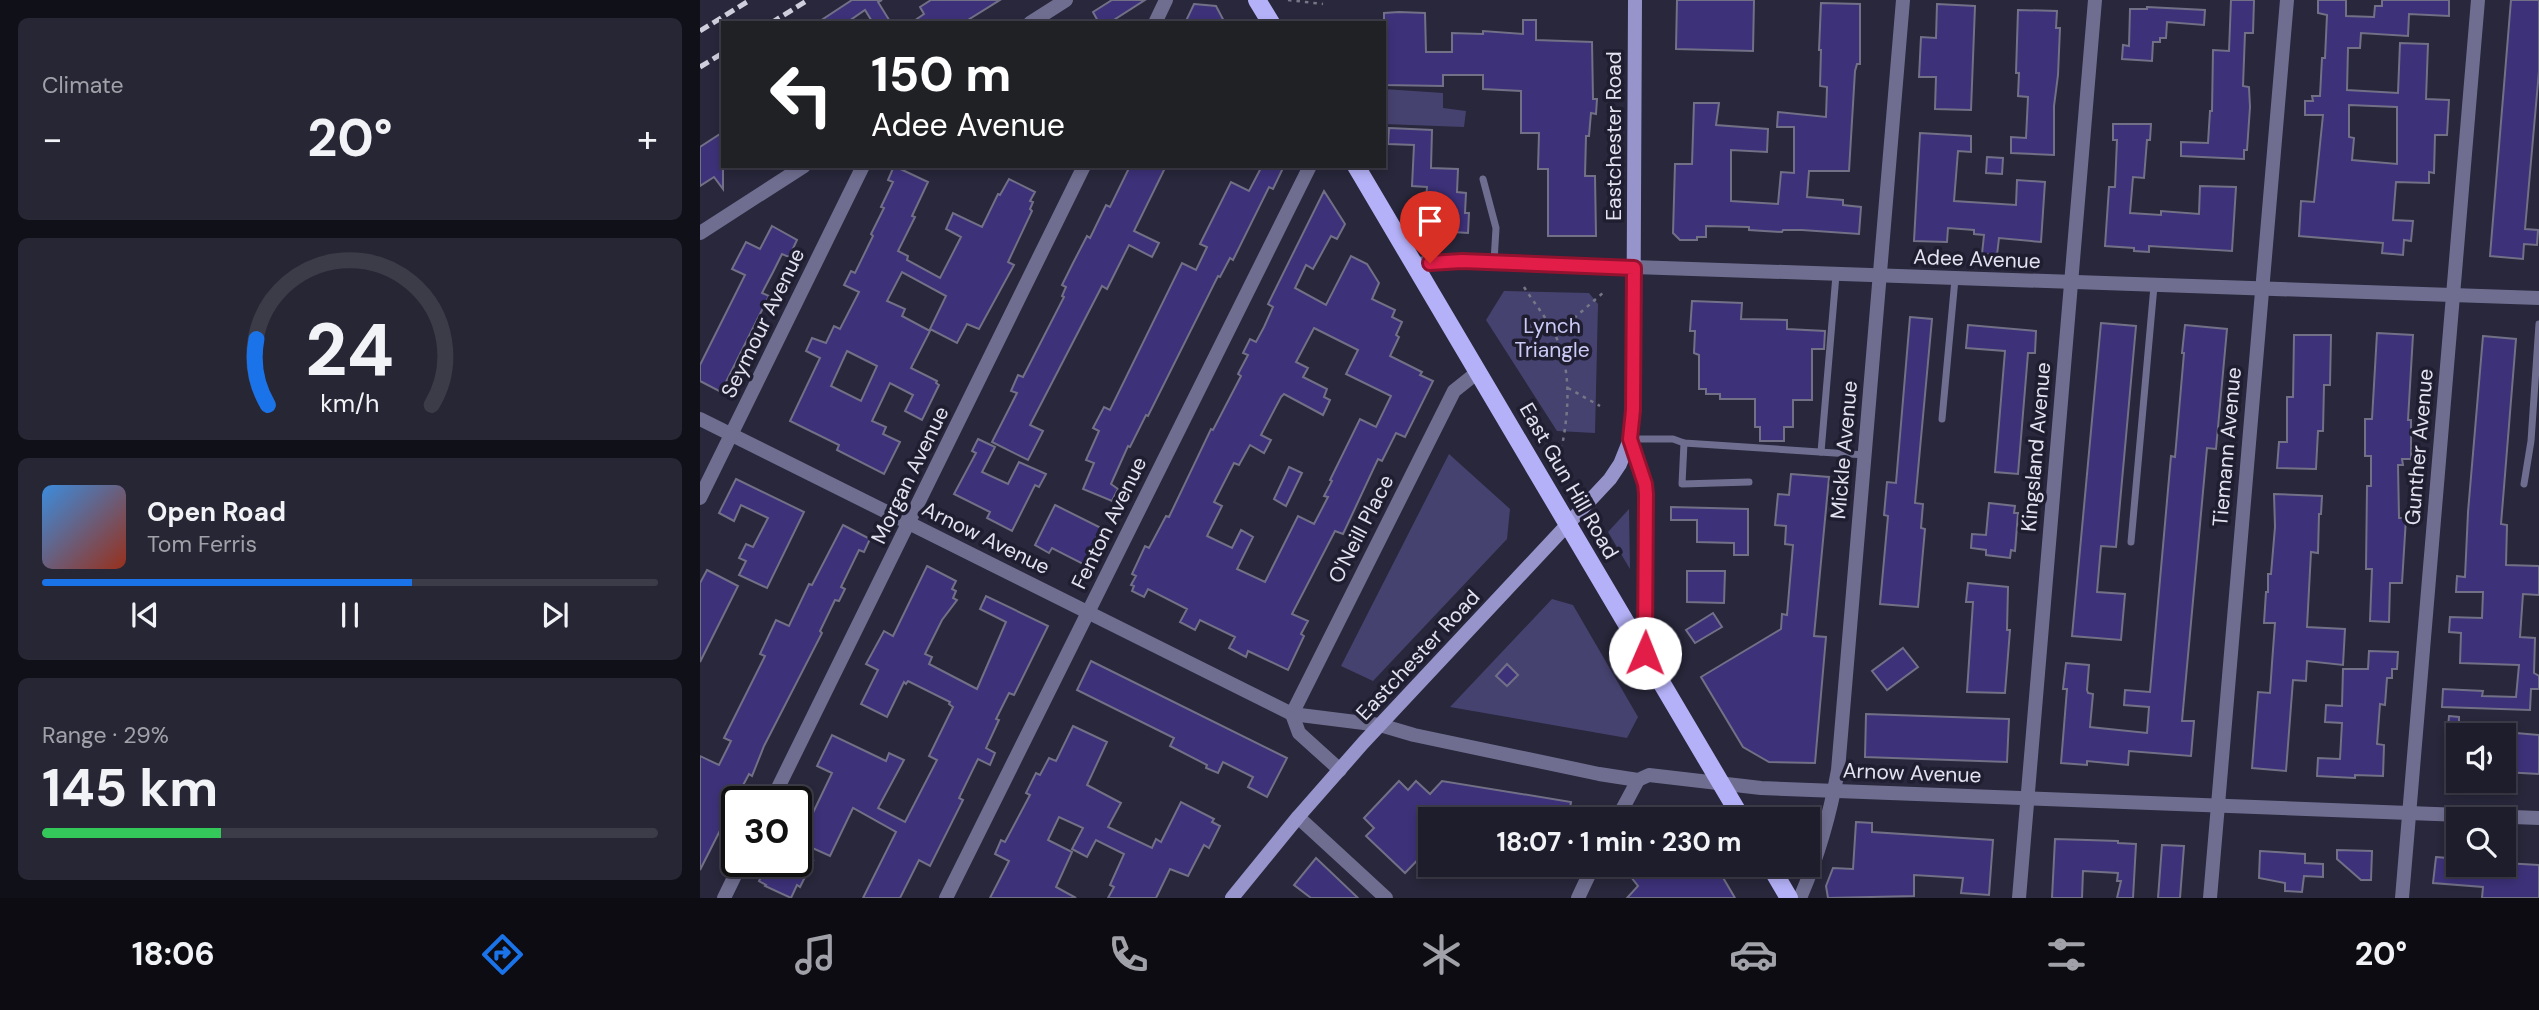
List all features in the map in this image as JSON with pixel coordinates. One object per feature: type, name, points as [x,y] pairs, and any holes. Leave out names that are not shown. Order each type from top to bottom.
[{"type":"main road","points":[[1257,0],[1270,21]]},
{"type":"main road","name":"Eastchester Road","points":[[1233,898],[1298,817],[1380,725],[1568,526],[1620,464],[1630,439],[1633,410],[1635,0]]},
{"type":"main road","name":"East Gun Hill Road","points":[[1357,168],[1735,807]]},
{"type":"main road","points":[[1777,877],[1790,898]]},
{"type":"street","points":[[1033,21],[1066,0]]},
{"type":"street","points":[[1156,21],[1166,0]]},
{"type":"street","name":"Mickle Avenue","points":[[1800,898],[1827,824],[1835,791],[1841,741],[1903,0]]},
{"type":"street","name":"Kingsland Avenue","points":[[2019,898],[2095,0]]},
{"type":"street","name":"Tiemann Avenue","points":[[2210,898],[2287,0]]},
{"type":"street","name":"Gunther Avenue","points":[[2402,898],[2478,0]]},
{"type":"street","points":[[700,233],[801,168]]},
{"type":"street","name":"Seymour Avenue","points":[[700,498],[862,168]]},
{"type":"street","name":"Morgan Avenue","points":[[779,786],[1083,168]]},
{"type":"street","name":"Fenton Avenue","points":[[946,898],[1309,168]]},
{"type":"street","name":"Adee Avenue","points":[[1414,264],[1494,263],[2539,298]]},
{"type":"street","name":"O'Neill Place","points":[[1292,714],[1454,391],[1479,371]]},
{"type":"street","name":"Arnow Avenue","points":[[700,419],[1292,714],[1380,725],[1414,736],[1600,774],[1638,779],[1649,775],[1761,788],[2218,808],[2539,818]]},
{"type":"street","name":"Eastchester Road","points":[[1630,439],[1646,494],[1645,653]]},
{"type":"street","points":[[1292,714],[1299,733],[1340,770]]},
{"type":"street","points":[[1623,807],[1638,779]]},
{"type":"street","points":[[1298,817],[1387,898]]},
{"type":"street","points":[[724,898],[734,877]]},
{"type":"street","points":[[1578,898],[1588,877]]},
{"type":"lane","points":[[1483,179],[1496,228],[1494,263]]},
{"type":"lane","points":[[1821,452],[1836,275]]},
{"type":"lane","points":[[1942,419],[1955,279]]},
{"type":"lane","points":[[2132,541],[2154,286]]},
{"type":"lane","points":[[2524,484],[2531,441],[2539,324]]},
{"type":"lane","points":[[1630,439],[1673,439],[1684,443],[1864,454]]},
{"type":"lane","points":[[1684,443],[1682,484],[1749,482]]},
{"type":"path","points":[[1292,0],[1323,4]]},
{"type":"path","points":[[1524,288],[1555,335],[1568,388],[1562,446]]},
{"type":"path","points":[[1555,335],[1605,291]]},
{"type":"path","points":[[1568,388],[1600,406]]},
{"type":"path","points":[[1567,476],[1573,475]]},
{"type":"green space","points":[[1386,89],[1443,93],[1443,108],[1466,111],[1464,127],[1386,124]]},
{"type":"green space","name":"Lynch Triangle","points":[[1504,291],[1589,293],[1598,304],[1595,433],[1557,431],[1486,320]]},
{"type":"green space","points":[[1449,454],[1510,509],[1507,539],[1373,681],[1341,666]]},
{"type":"green space","points":[[1629,509],[1630,569],[1608,532]]},
{"type":"green space","points":[[1552,599],[1573,605],[1638,717],[1627,738],[1450,707]]},
{"type":"building","points":[[852,0],[882,0],[878,2],[890,21],[872,21],[865,10],[849,21],[820,21]]},
{"type":"building","points":[[931,0],[1000,0],[966,21],[914,21],[924,14],[920,7]]},
{"type":"building","points":[[1112,0],[1145,0],[1112,21],[1098,21],[1093,12]]},
{"type":"building","points":[[1677,0],[1754,0],[1753,51],[1676,49]]},
{"type":"building","points":[[2231,0],[2254,0],[2253,33],[2245,33],[2243,86],[2249,87],[2250,107],[2247,150],[2244,150],[2244,159],[2181,156],[2181,142],[2208,143],[2212,111],[2213,50],[2229,51]]},
{"type":"building","points":[[2318,0],[2346,0],[2346,16],[2374,17],[2375,6],[2382,6],[2382,0],[2449,0],[2449,16],[2409,14],[2408,36],[2361,33],[2360,48],[2348,48],[2347,90],[2398,93],[2400,43],[2428,44],[2426,99],[2449,100],[2447,135],[2435,135],[2434,173],[2429,172],[2429,183],[2396,182],[2393,220],[2413,221],[2411,241],[2404,240],[2403,255],[2382,253],[2383,243],[2299,236],[2301,201],[2314,202],[2323,115],[2305,115],[2305,101],[2313,101],[2312,96],[2320,96],[2322,58],[2325,58],[2327,15],[2318,13]],"holes":[[[2349,105],[2397,107],[2397,164],[2352,160],[2354,138],[2349,137]]]},
{"type":"building","points":[[2511,0],[2539,0],[2539,71],[2525,229],[2538,230],[2537,245],[2524,244],[2523,259],[2490,256]]},
{"type":"building","points":[[1821,3],[1860,4],[1860,64],[1857,64],[1855,71],[1849,171],[1809,171],[1807,197],[1843,200],[1843,205],[1861,207],[1859,234],[1706,226],[1706,237],[1680,240],[1673,233],[1675,164],[1692,164],[1694,103],[1719,103],[1716,125],[1768,129],[1767,152],[1731,150],[1731,201],[1778,204],[1781,172],[1794,173],[1794,127],[1777,127],[1778,112],[1826,117],[1827,87],[1820,86]]},
{"type":"building","points":[[1194,4],[1216,6],[1224,21],[1186,21]]},
{"type":"building","points":[[1937,4],[1975,6],[1971,110],[1935,109],[1936,77],[1919,77],[1921,37],[1936,38]]},
{"type":"building","points":[[2147,7],[2205,10],[2204,25],[2167,22],[2166,38],[2153,42],[2152,61],[2122,59],[2123,45],[2129,46],[2130,9]]},
{"type":"building","points":[[2018,10],[2057,11],[2056,28],[2060,28],[2054,106],[2054,155],[2011,153],[2011,137],[2026,138],[2028,97],[2018,96],[2019,73],[2016,73]]},
{"type":"building","points":[[1384,13],[1425,13],[1426,52],[1452,52],[1452,33],[1483,34],[1483,31],[1523,34],[1523,20],[1536,20],[1536,40],[1592,42],[1593,99],[1597,99],[1596,114],[1591,113],[1589,136],[1586,136],[1585,176],[1595,176],[1596,236],[1548,236],[1548,169],[1538,169],[1539,133],[1521,133],[1521,91],[1483,89],[1483,75],[1443,75],[1443,86],[1386,85]]},
{"type":"building","points":[[2113,124],[2151,124],[2144,178],[2133,177],[2130,213],[2161,215],[2161,211],[2199,214],[2200,186],[2236,187],[2232,251],[2149,246],[2149,252],[2105,246],[2109,187],[2115,187],[2117,140],[2113,140]]},
{"type":"building","points":[[1389,128],[1432,130],[1431,168],[1458,169],[1457,192],[1466,193],[1468,233],[1438,231],[1439,212],[1425,211],[1427,187],[1412,186],[1414,145],[1388,144]]},
{"type":"building","points":[[721,133],[723,189],[714,177],[700,186],[700,147]]},
{"type":"building","points":[[1920,133],[1971,136],[1971,152],[1958,151],[1954,201],[2016,205],[2017,180],[2045,182],[2041,242],[1999,238],[1997,255],[1982,254],[1984,235],[1974,234],[1974,230],[1948,228],[1947,242],[1914,241]]},
{"type":"building","points":[[1987,157],[2003,158],[2002,174],[1986,173]]},
{"type":"building","points":[[893,168],[898,168],[928,182],[898,251],[908,256],[907,260],[940,278],[961,237],[946,229],[953,213],[982,227],[998,194],[1000,195],[1009,179],[1035,192],[1030,201],[1033,202],[1030,209],[1032,211],[1008,262],[1014,265],[979,329],[967,324],[957,343],[930,329],[946,296],[902,272],[887,301],[905,309],[902,316],[930,331],[911,368],[937,381],[939,385],[922,420],[905,411],[913,395],[890,383],[872,421],[886,427],[883,434],[900,442],[884,474],[837,450],[839,445],[790,421],[820,358],[806,351],[812,338],[826,343],[834,326],[840,329],[859,292],[844,285],[851,271],[855,273],[873,236],[871,234],[884,208],[881,207],[893,182],[888,180]],"holes":[[[847,351],[877,366],[861,401],[831,386]]]},
{"type":"building","points":[[1129,168],[1165,168],[1134,231],[1159,243],[1152,257],[1129,245],[1107,289],[1102,286],[1030,425],[1043,431],[1028,460],[992,442],[1017,393],[1011,391],[1018,375],[1023,377],[1064,297],[1062,296],[1066,287],[1062,285],[1073,263],[1087,236],[1090,238],[1106,205],[1110,207]]},
{"type":"building","points":[[1261,168],[1283,168],[1273,189],[1269,187],[1233,260],[1230,258],[1220,277],[1218,276],[1148,416],[1146,415],[1130,447],[1128,446],[1111,484],[1118,489],[1112,501],[1083,489],[1094,463],[1086,460],[1099,431],[1093,428],[1104,407],[1110,410],[1182,263],[1196,270],[1207,247],[1200,244],[1231,182],[1249,191]]},
{"type":"building","points":[[1324,191],[1345,224],[1337,239],[1331,236],[1313,269],[1306,265],[1295,288],[1326,305],[1351,256],[1367,264],[1379,283],[1372,299],[1395,310],[1392,317],[1402,322],[1396,335],[1399,337],[1390,356],[1422,372],[1420,375],[1433,381],[1405,437],[1396,433],[1382,461],[1378,459],[1343,534],[1335,531],[1292,614],[1308,621],[1288,670],[1248,651],[1246,657],[1229,648],[1235,637],[1200,620],[1195,630],[1180,622],[1187,609],[1148,589],[1144,597],[1132,591],[1134,586],[1131,585],[1136,576],[1132,574],[1145,546],[1149,548],[1166,516],[1169,517],[1211,429],[1213,430],[1241,376],[1238,374],[1248,355],[1243,353],[1250,339],[1256,342],[1264,327],[1273,307],[1268,304]],"holes":[[[1314,328],[1358,350],[1346,374],[1391,396],[1376,427],[1360,419],[1330,480],[1332,481],[1324,496],[1328,497],[1314,524],[1298,516],[1265,582],[1237,569],[1253,537],[1241,530],[1232,548],[1207,536],[1222,506],[1214,502],[1234,463],[1239,465],[1250,445],[1264,453],[1271,440],[1261,435],[1284,394],[1323,415],[1330,400],[1324,397],[1327,389],[1303,377],[1308,368],[1296,362]]]},
{"type":"building","points":[[772,226],[797,240],[789,257],[782,254],[762,293],[769,296],[721,392],[700,381],[700,365],[745,275],[732,269],[746,242],[760,249]]},
{"type":"building","points":[[1692,301],[1742,303],[1741,319],[1787,320],[1787,329],[1825,331],[1824,349],[1812,349],[1812,400],[1793,400],[1793,427],[1784,427],[1784,441],[1760,441],[1760,427],[1755,427],[1755,399],[1720,399],[1720,394],[1706,394],[1706,389],[1699,389],[1699,355],[1694,353],[1695,331],[1690,331]]},
{"type":"building","points":[[1910,317],[1932,319],[1915,503],[1923,504],[1921,528],[1925,529],[1918,607],[1880,604],[1888,516],[1884,515],[1887,482],[1896,483]]},
{"type":"building","points":[[2101,323],[2136,326],[2116,547],[2101,546],[2097,592],[2125,594],[2121,640],[2072,636]]},
{"type":"building","points":[[1968,325],[2036,331],[2035,353],[2028,353],[2018,474],[1995,472],[2005,351],[1966,348]]},
{"type":"building","points":[[2185,325],[2227,329],[2216,449],[2207,448],[2182,721],[2194,721],[2191,756],[2129,751],[2128,765],[2087,761],[2087,765],[2061,763],[2067,689],[2063,689],[2066,663],[2089,665],[2087,690],[2093,694],[2090,727],[2147,733],[2149,707],[2124,705],[2125,690],[2150,692],[2171,456],[2175,457]]},
{"type":"building","points":[[2377,333],[2413,335],[2408,420],[2411,420],[2411,459],[2402,459],[2403,465],[2398,465],[2399,518],[2406,518],[2402,583],[2390,583],[2389,622],[2370,621],[2372,569],[2366,569],[2367,486],[2371,486],[2371,456],[2365,456],[2365,419],[2372,419]]},
{"type":"building","points":[[2294,335],[2331,335],[2330,385],[2324,385],[2323,431],[2318,431],[2316,469],[2277,468],[2279,442],[2287,442],[2287,397],[2293,397]]},
{"type":"building","points":[[2483,336],[2516,339],[2501,524],[2507,525],[2506,565],[2539,566],[2539,595],[2523,594],[2520,637],[2535,638],[2534,673],[2539,676],[2539,689],[2531,689],[2530,710],[2442,707],[2443,689],[2483,691],[2482,696],[2516,697],[2519,665],[2460,663],[2461,633],[2449,632],[2450,617],[2482,618],[2483,592],[2456,592],[2457,576],[2465,577]]},
{"type":"building","points":[[978,439],[995,447],[982,472],[1008,484],[1019,462],[1046,474],[1039,487],[1035,485],[1012,531],[987,518],[990,512],[954,494],[976,453],[972,451]]},
{"type":"building","points":[[1289,467],[1302,473],[1286,506],[1274,499]]},
{"type":"building","points":[[1791,474],[1829,477],[1814,636],[1826,637],[1815,763],[1769,762],[1743,747],[1701,677],[1781,629],[1782,614],[1787,615],[1793,545],[1785,544],[1786,526],[1775,525],[1778,494],[1789,495]]},
{"type":"building","points":[[736,479],[804,512],[767,588],[739,575],[746,561],[739,558],[746,544],[753,547],[768,518],[741,505],[734,521],[719,513]]},
{"type":"building","points":[[2274,494],[2322,496],[2318,553],[2311,552],[2307,627],[2345,629],[2343,665],[2307,661],[2306,681],[2293,680],[2286,771],[2252,768],[2258,692],[2270,693],[2275,623],[2264,623],[2275,527]]},
{"type":"building","points":[[1989,503],[2015,506],[2014,513],[2018,513],[2015,551],[2011,550],[2010,558],[1986,555],[1986,550],[1971,548],[1972,534],[1986,535]]},
{"type":"building","points":[[1055,505],[1101,528],[1083,564],[1052,548],[1049,553],[1035,545]]},
{"type":"building","points":[[1671,507],[1748,509],[1748,555],[1734,555],[1734,543],[1697,542],[1697,520],[1671,520]]},
{"type":"building","points":[[843,525],[870,539],[864,552],[859,550],[841,587],[845,589],[839,601],[835,600],[820,631],[822,633],[764,746],[752,776],[749,774],[743,786],[721,786],[721,829],[700,870],[700,756],[719,765],[731,741],[724,738],[765,656],[760,654],[776,620],[789,626],[809,584],[812,585]]},
{"type":"building","points":[[927,566],[956,581],[952,589],[956,591],[953,598],[957,600],[942,620],[925,654],[932,657],[929,664],[977,689],[1006,622],[980,609],[986,596],[1048,626],[1014,695],[1009,693],[996,719],[999,720],[986,748],[995,753],[990,765],[978,759],[959,798],[963,800],[930,866],[919,860],[900,898],[863,898],[896,832],[853,808],[830,856],[812,848],[812,815],[832,773],[817,766],[832,735],[886,761],[889,753],[904,760],[878,808],[905,822],[937,760],[929,756],[953,707],[950,702],[908,681],[906,684],[904,682],[887,717],[861,704],[878,670],[866,664],[884,631],[893,636]]},
{"type":"building","points":[[707,570],[738,586],[700,662],[700,583]]},
{"type":"building","points":[[1687,571],[1725,571],[1724,603],[1687,602]]},
{"type":"building","points":[[1968,583],[2008,587],[2007,630],[2010,630],[2005,693],[1967,692],[1973,602],[1966,602]]},
{"type":"building","points":[[1713,613],[1722,627],[1695,643],[1686,630]]},
{"type":"building","points":[[1903,648],[1918,667],[1887,690],[1872,671]]},
{"type":"building","points":[[2369,651],[2398,652],[2397,669],[2392,669],[2392,678],[2387,678],[2385,705],[2380,704],[2377,744],[2384,745],[2383,776],[2317,776],[2318,758],[2340,759],[2342,723],[2325,722],[2326,705],[2342,706],[2343,669],[2368,669]]},
{"type":"building","points":[[1091,661],[1287,758],[1267,797],[1248,787],[1253,777],[1223,762],[1218,773],[1206,768],[1207,765],[1170,746],[1174,738],[1077,690]]},
{"type":"building","points":[[1507,664],[1518,675],[1507,686],[1496,676]]},
{"type":"building","points":[[1866,714],[2009,719],[2007,762],[1865,757]]},
{"type":"building","points":[[2449,716],[2459,717],[2459,723],[2448,723]]},
{"type":"building","points":[[1073,726],[1107,742],[1087,785],[1121,803],[1108,827],[1152,848],[1156,839],[1161,842],[1181,802],[1214,819],[1212,822],[1220,826],[1209,848],[1204,845],[1188,876],[1170,869],[1156,898],[1108,898],[1114,887],[1110,885],[1124,854],[1096,840],[1087,857],[1072,849],[1083,828],[1059,817],[1048,840],[1072,852],[1056,887],[1076,898],[990,898],[1009,861],[995,854],[1001,840],[1005,842],[1030,795],[1026,793],[1036,773],[1040,775],[1049,758],[1056,761]]},
{"type":"building","points":[[2516,733],[2539,735],[2539,774],[2516,773]]},
{"type":"building","points":[[1399,781],[1408,790],[1416,781],[1430,794],[1442,781],[1571,802],[1570,807],[1418,807],[1418,859],[1405,873],[1366,836],[1374,828],[1364,818]]},
{"type":"building","points":[[1856,822],[1872,823],[1872,832],[1993,840],[1989,895],[1961,893],[1963,878],[1914,875],[1914,896],[1828,898],[1826,886],[1833,868],[1853,869]]},
{"type":"building","points":[[2055,839],[2136,844],[2133,898],[2117,898],[2121,881],[2117,881],[2118,873],[2083,871],[2082,898],[2052,898]]},
{"type":"building","points":[[2162,845],[2184,846],[2180,898],[2158,898]]},
{"type":"building","points":[[2337,850],[2372,851],[2371,880],[2361,880],[2337,859]]},
{"type":"building","points":[[2260,851],[2305,854],[2305,863],[2323,864],[2323,877],[2304,876],[2302,892],[2285,891],[2285,883],[2259,878]]},
{"type":"building","points":[[2436,857],[2446,858],[2446,877],[2516,877],[2516,864],[2539,865],[2539,898],[2482,898],[2483,887],[2433,883]]},
{"type":"building","points":[[1316,858],[1358,898],[1311,898],[1294,885]]},
{"type":"building","points":[[761,877],[805,877],[800,887],[797,885],[791,898],[759,881]]},
{"type":"building","points":[[1631,877],[1723,877],[1735,898],[1627,898],[1638,886]]},
{"type":"railway","points":[[700,31],[750,0]]},
{"type":"railway","points":[[774,21],[808,0]]},
{"type":"railway","points":[[700,67],[721,54]]},
{"type":"route","points":[[1430,263],[1462,261],[1634,268],[1633,410],[1630,439],[1646,494],[1645,653]]}]
